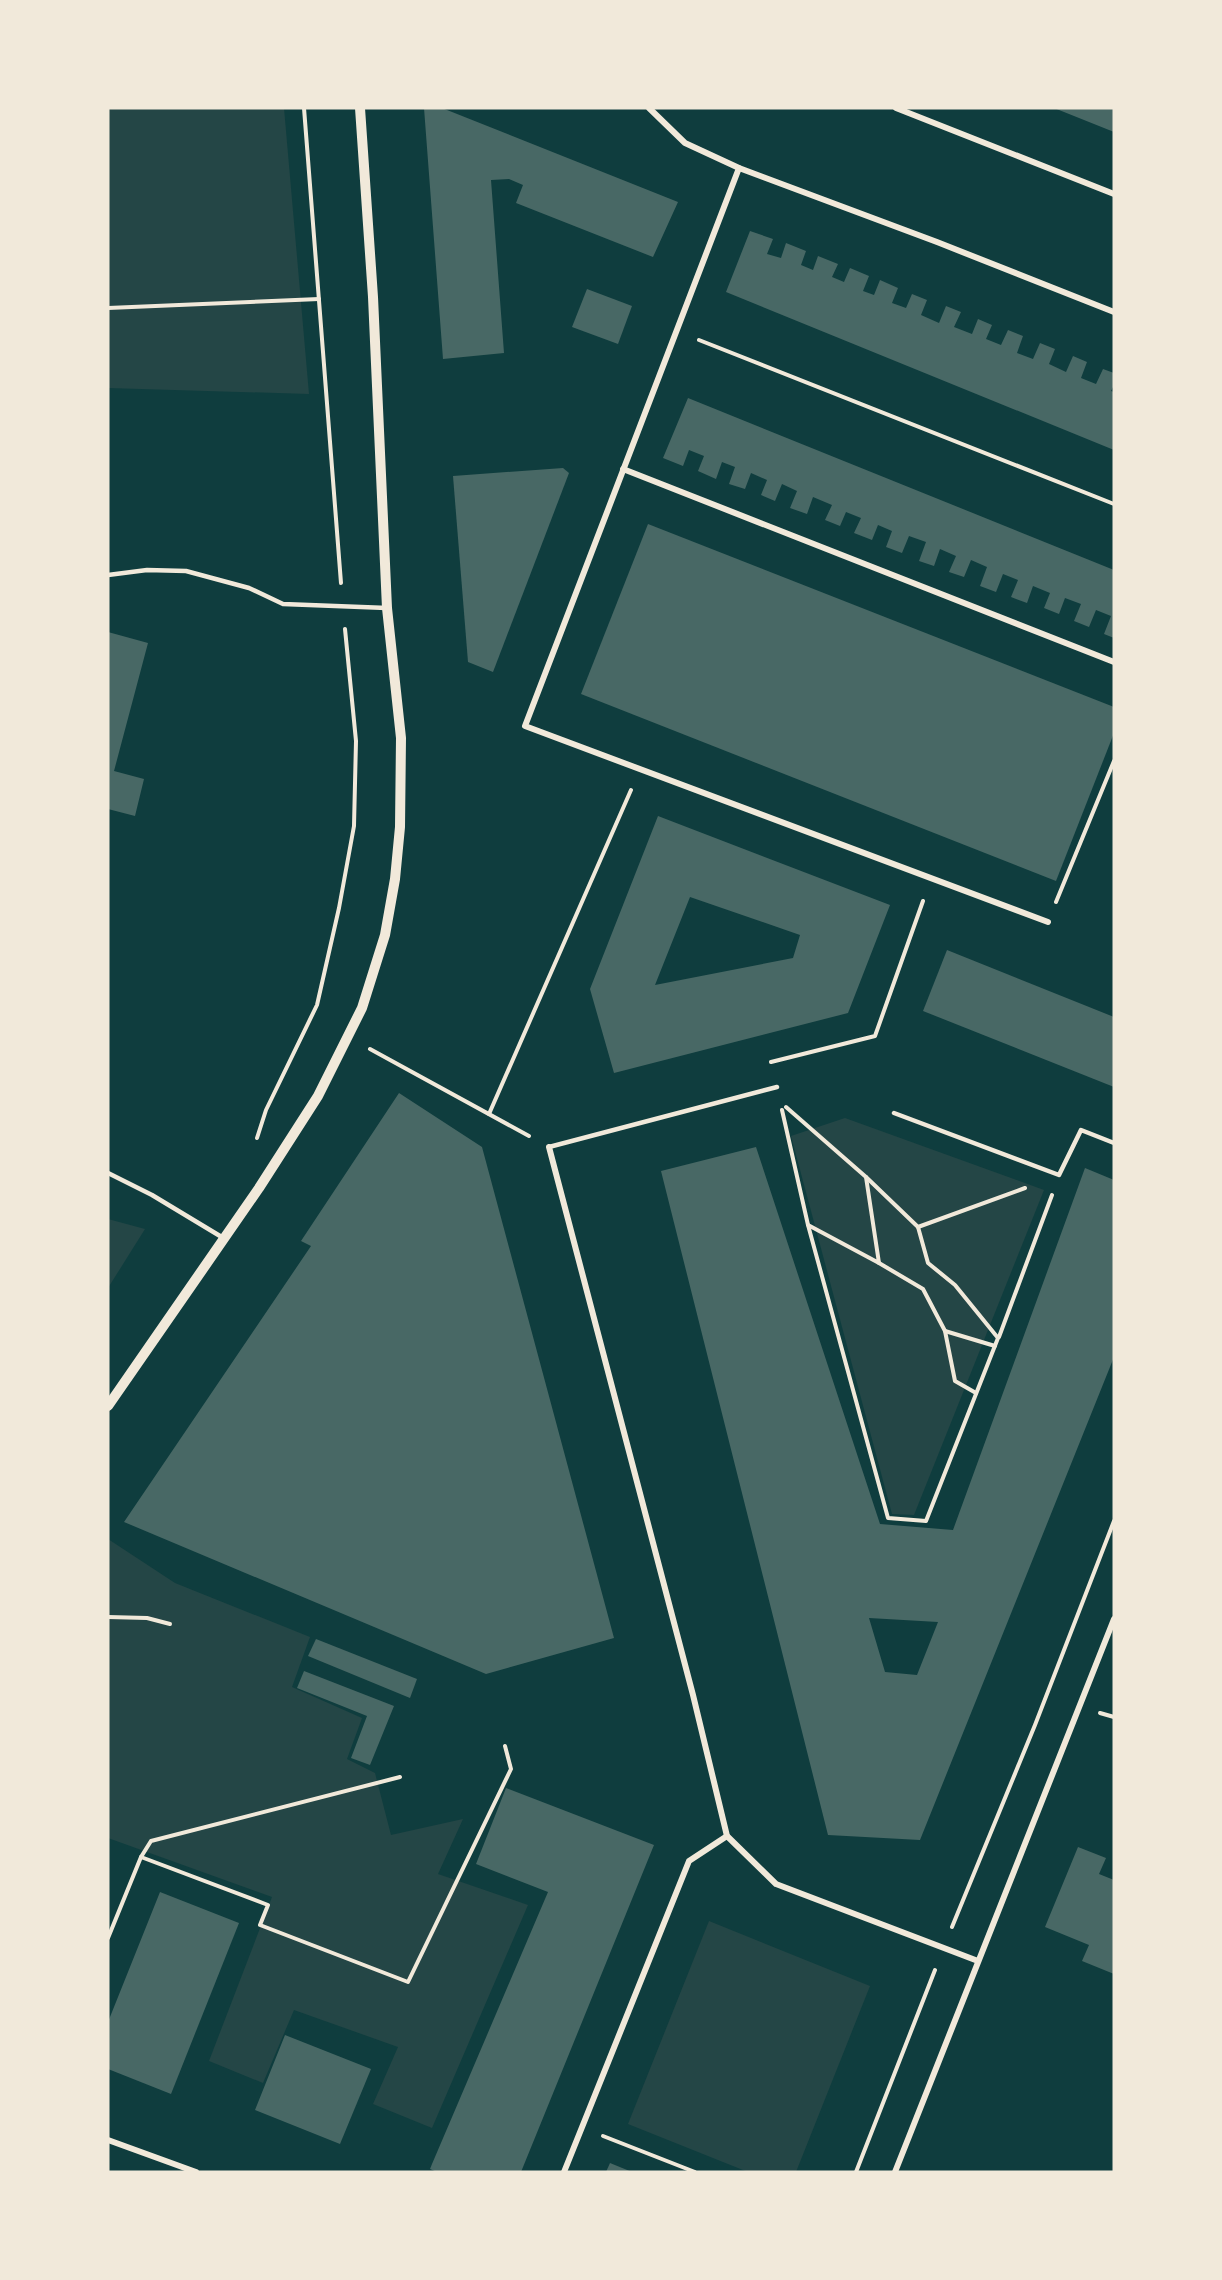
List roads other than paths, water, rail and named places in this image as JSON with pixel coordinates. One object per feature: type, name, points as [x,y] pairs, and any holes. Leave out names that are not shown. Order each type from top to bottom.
[{"type":"street","points":[[108,1406],[225,1239],[318,1096],[362,1008],[385,935],[395,879],[400,827],[401,738],[387,608],[373,297],[360,108]]},
{"type":"street","points":[[649,108],[685,143],[739,168],[937,242],[1114,312]]},
{"type":"street","points":[[896,108],[1114,194]]},
{"type":"street","points":[[739,168],[525,726],[1048,922]]},
{"type":"street","points":[[623,468],[1114,662]]},
{"type":"street","points":[[549,1147],[693,1695],[727,1836],[776,1884],[978,1961]]},
{"type":"street","points":[[895,2172],[1114,1619]]},
{"type":"street","points":[[564,2172],[689,1861],[727,1836]]},
{"type":"street","points":[[108,2140],[196,2172]]},
{"type":"lane","points":[[108,575],[147,570],[186,571],[249,588],[283,604],[387,608]]},
{"type":"lane","points":[[549,1147],[777,1087]]},
{"type":"lane","points":[[894,1113],[1059,1175],[1081,1130],[1114,1143]]},
{"type":"lane","points":[[108,1173],[225,1239]]}]
